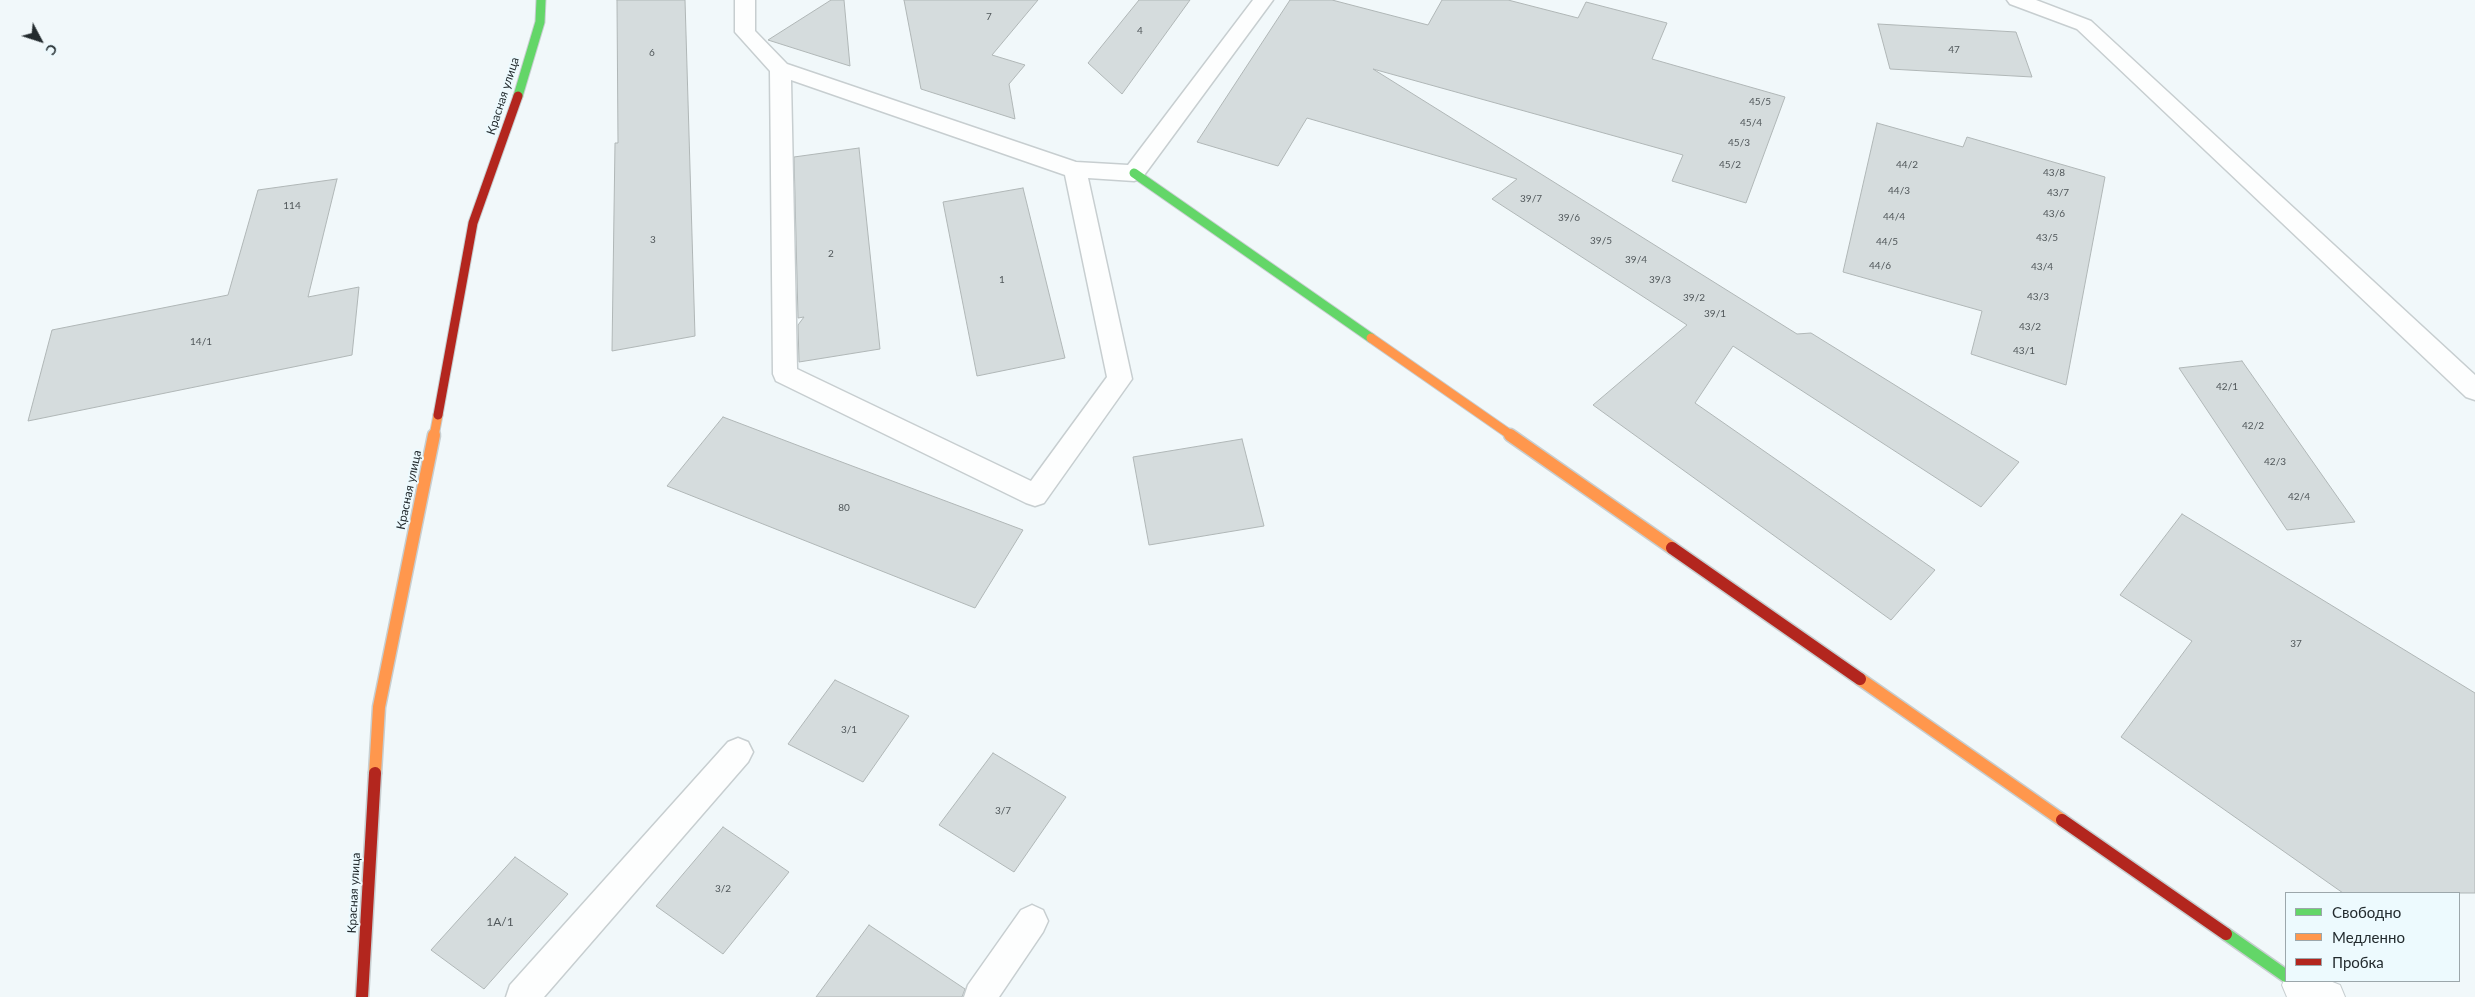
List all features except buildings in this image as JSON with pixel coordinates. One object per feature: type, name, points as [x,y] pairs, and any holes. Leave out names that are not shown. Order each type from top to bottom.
[{"type":"street","name":"Красная улица","points":[[362,997],[379,706],[441,403],[473,223],[523,83],[540,22],[542,0]]},
{"type":"street","points":[[1134,173],[2285,973]]},
{"type":"lane","points":[[744,0],[745,32],[780,69],[1075,170],[1134,173],[1263,0]]},
{"type":"lane","points":[[2025,2],[2084,25],[2475,390]]},
{"type":"lane","points":[[780,69],[784,374],[1035,495],[1120,380],[1075,170]]},
{"type":"lane","points":[[522,997],[738,752]]},
{"type":"lane","points":[[980,997],[1032,921]]},
{"type":"traffic: fast","points":[[518,96],[540,22],[541,0]]},
{"type":"traffic: fast","points":[[1134,173],[1371,338]]},
{"type":"traffic: fast","points":[[2226,934],[2285,975]]},
{"type":"traffic: slow","points":[[1371,338],[1672,548]]},
{"type":"traffic: slow","points":[[375,773],[379,707],[438,415]]},
{"type":"traffic: slow","points":[[1860,679],[2062,820]]},
{"type":"traffic: jam","points":[[438,415],[473,223],[518,96]]},
{"type":"traffic: jam","points":[[1672,548],[1860,679]]},
{"type":"traffic: jam","points":[[362,997],[375,773]]},
{"type":"traffic: jam","points":[[2062,820],[2226,934]]}]
